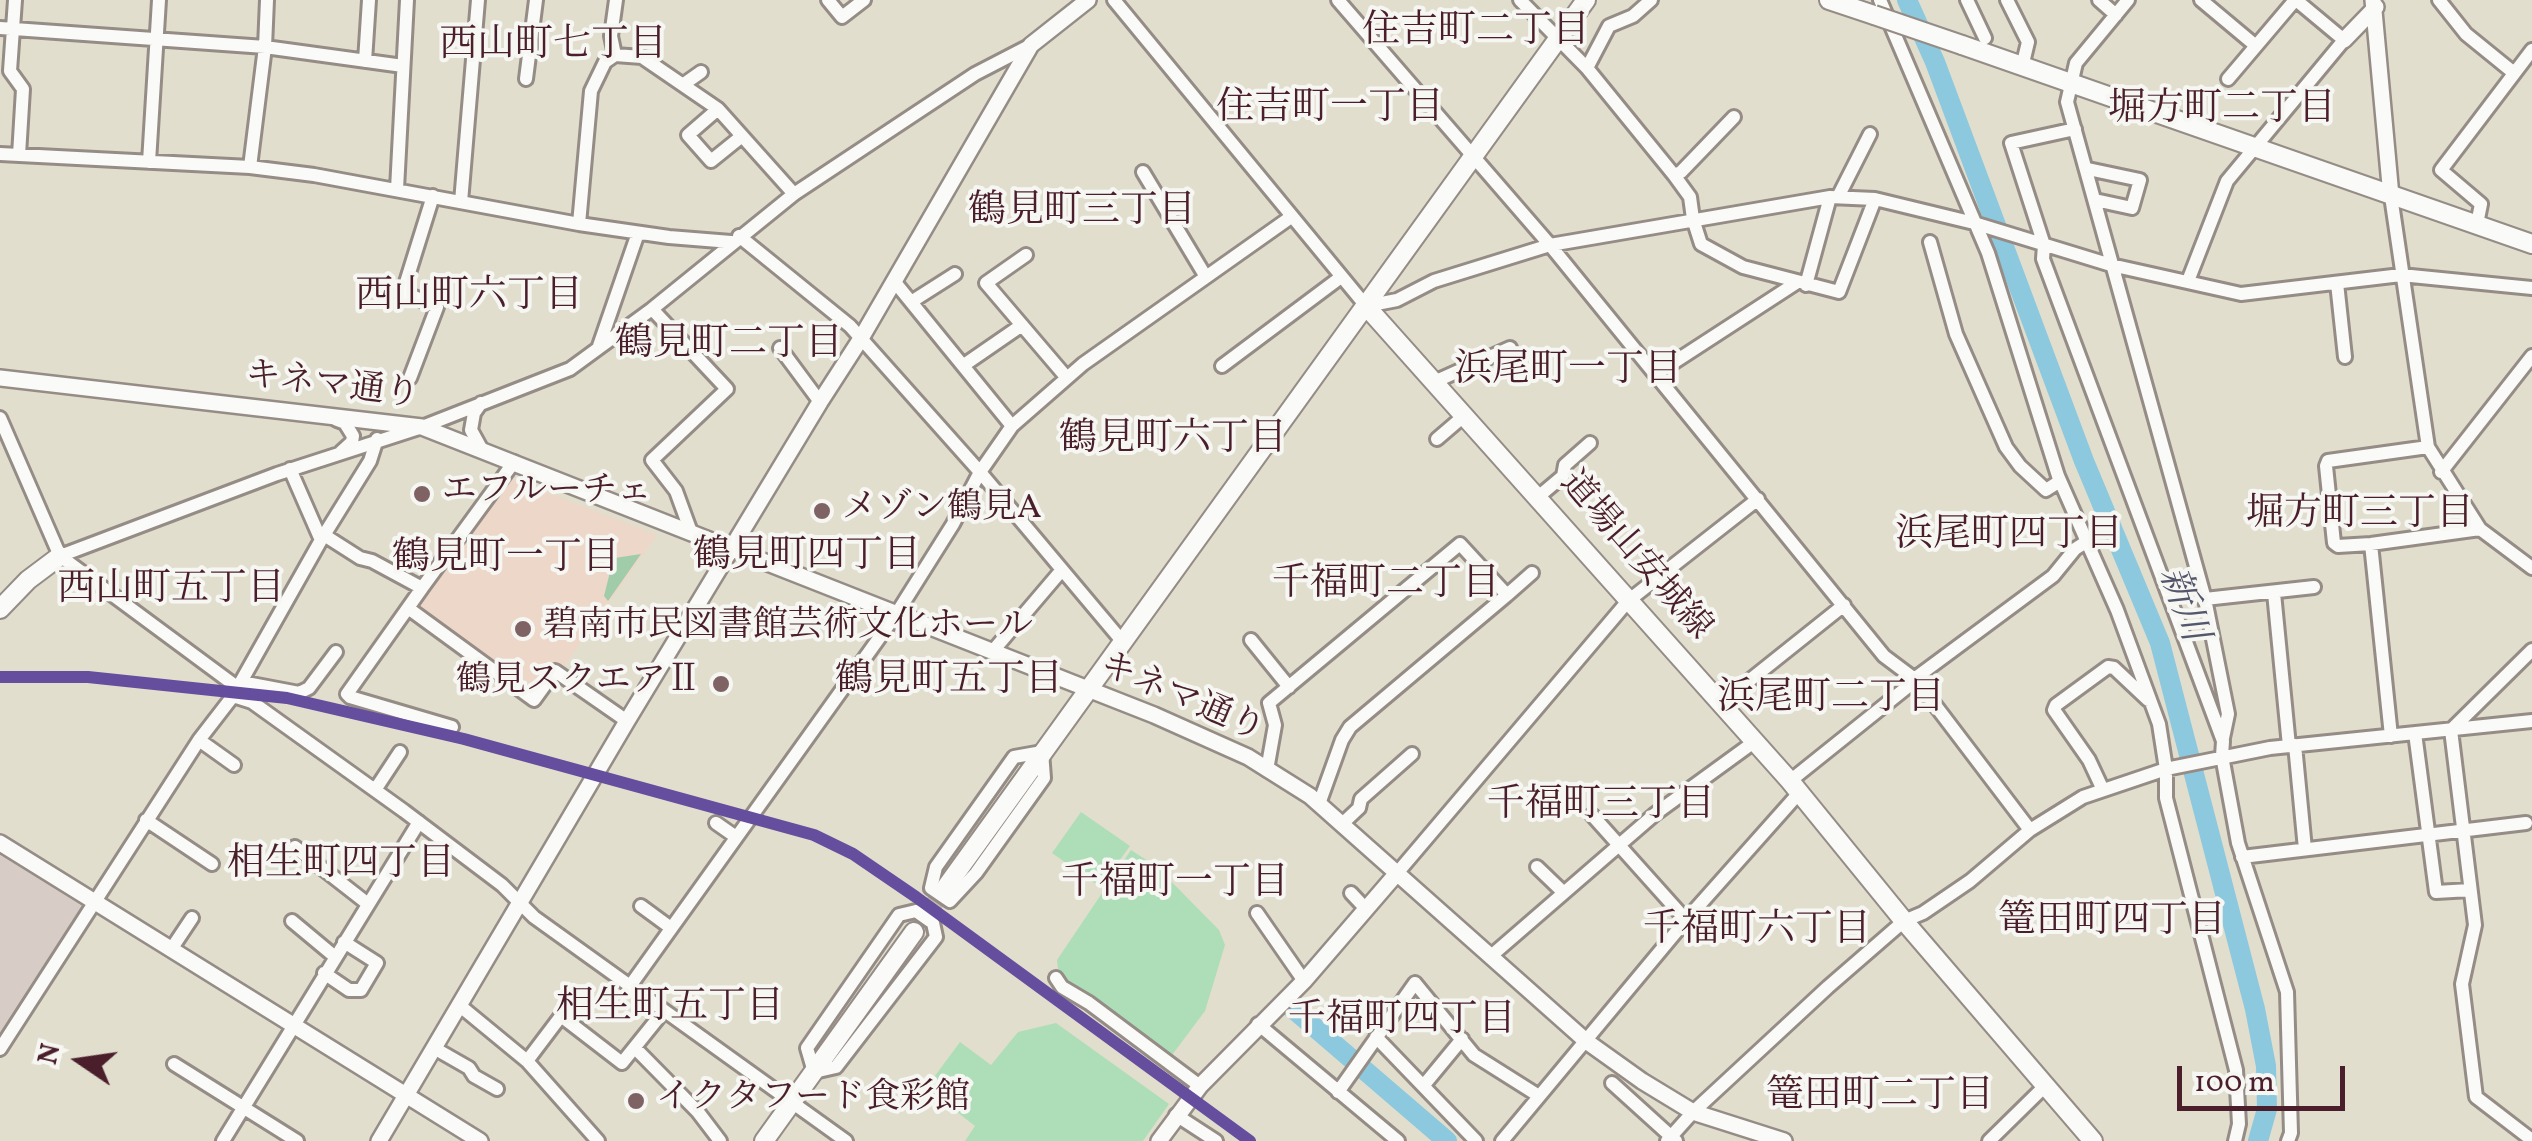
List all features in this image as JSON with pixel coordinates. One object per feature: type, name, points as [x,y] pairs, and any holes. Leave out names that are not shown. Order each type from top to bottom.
[{"type":"main road","points":[[946,887],[1586,0]]},
{"type":"main road","points":[[1829,0],[1877,8],[1962,45],[2071,85],[2532,244]]},
{"type":"main road","name":"道場山安城線","points":[[1366,306],[1794,787],[2094,1141]]},
{"type":"main road","points":[[0,609],[28,580],[60,556]]},
{"type":"main road","points":[[764,1141],[914,932]]},
{"type":"street","points":[[15,0],[7,28],[10,71],[23,88],[20,155]]},
{"type":"street","points":[[149,162],[159,0]]},
{"type":"street","points":[[250,167],[266,0]]},
{"type":"street","points":[[366,61],[370,0]]},
{"type":"street","points":[[398,189],[407,0]]},
{"type":"street","points":[[460,202],[478,0]]},
{"type":"street","points":[[526,79],[536,0]]},
{"type":"street","points":[[616,0],[611,36],[616,55]]},
{"type":"street","points":[[828,0],[842,17],[864,0]]},
{"type":"street","points":[[60,556],[290,469],[422,427],[570,368],[652,309],[794,194],[975,74],[1031,45],[1088,0]]},
{"type":"street","points":[[1114,0],[1366,306],[1398,300],[1434,281],[1550,245],[1834,197],[1875,198],[2110,264],[2241,294],[2401,275],[2532,288]]},
{"type":"street","points":[[1338,0],[1550,245],[1884,656],[1915,680],[2030,830]]},
{"type":"street","points":[[1520,0],[1587,68],[1674,174],[1690,198],[1702,244],[1743,266],[1839,292],[1875,198]]},
{"type":"street","points":[[1587,68],[1609,26],[1633,16],[1652,0]]},
{"type":"street","points":[[1967,0],[1985,38]]},
{"type":"street","points":[[2007,0],[2028,42],[2022,67]]},
{"type":"street","points":[[2099,0],[2116,15]]},
{"type":"street","points":[[2128,0],[2076,64],[2068,102],[2204,599],[2228,714],[2222,756],[2242,856],[2288,992],[2288,1141]]},
{"type":"street","points":[[2200,0],[2256,46]]},
{"type":"street","points":[[2228,79],[2295,0],[2344,40]]},
{"type":"street","points":[[2438,0],[2466,34],[2514,73]]},
{"type":"street","points":[[2188,281],[2227,181],[2376,3]]},
{"type":"street","points":[[2376,3],[2391,196],[2428,447],[2480,529],[2532,568]]},
{"type":"street","points":[[1877,8],[1980,225],[2060,481],[2118,610],[2160,724],[2169,768],[2166,798],[2236,1070],[2238,1124],[2234,1141]]},
{"type":"street","points":[[7,28],[264,48],[402,66]]},
{"type":"street","points":[[379,1141],[860,340],[1031,45]]},
{"type":"street","points":[[2477,224],[2481,204],[2441,170],[2532,50]]},
{"type":"street","points":[[579,224],[590,90],[605,62],[616,55],[642,58],[718,109],[794,194]]},
{"type":"street","points":[[684,84],[701,72]]},
{"type":"street","points":[[718,109],[688,135],[711,161],[742,136]]},
{"type":"street","points":[[1674,174],[1681,172],[1734,117]]},
{"type":"street","points":[[2076,129],[2010,143],[2043,260],[2223,741]]},
{"type":"street","points":[[1656,374],[1801,284],[1834,197],[1870,134]]},
{"type":"street","points":[[0,154],[250,167],[398,189],[638,233],[735,239],[850,326],[1122,641]]},
{"type":"street","points":[[2088,169],[2140,180],[2132,208],[2095,200]]},
{"type":"street","points":[[1143,172],[1206,278]]},
{"type":"street","points":[[410,378],[437,306],[402,292],[434,196]]},
{"type":"street","points":[[630,986],[897,613],[980,472],[1012,426],[1067,378],[1291,217]]},
{"type":"street","points":[[598,348],[638,233]]},
{"type":"street","points":[[1930,242],[1956,334],[2006,447],[2046,490],[2060,481]]},
{"type":"street","points":[[1026,255],[986,283],[1067,378]]},
{"type":"street","points":[[911,302],[955,274]]},
{"type":"street","points":[[1222,366],[1341,278]]},
{"type":"street","points":[[894,281],[1012,426]]},
{"type":"street","points":[[2336,283],[2345,357]]},
{"type":"street","points":[[652,309],[727,389],[652,460],[676,491],[691,532]]},
{"type":"street","points":[[964,365],[1022,325]]},
{"type":"street","points":[[780,348],[820,402]]},
{"type":"street","points":[[1434,382],[1510,348]]},
{"type":"street","points":[[2441,472],[2532,356]]},
{"type":"street","name":"キネマ通り","points":[[0,378],[422,427],[1154,715],[1248,757],[1318,804],[1586,1041],[1693,1112],[1784,1141]]},
{"type":"street","points":[[482,402],[474,413],[471,430],[482,450]]},
{"type":"street","points":[[1437,439],[1464,415]]},
{"type":"street","points":[[326,416],[345,423],[353,436],[352,442],[339,453]]},
{"type":"street","points":[[0,418],[60,556],[252,702],[419,822],[663,1012],[846,1141]]},
{"type":"street","points":[[0,1049],[146,820],[237,688],[370,462],[377,439]]},
{"type":"street","points":[[1538,496],[1563,476],[1565,465],[1590,443]]},
{"type":"street","points":[[2428,447],[2328,461],[2334,543],[2371,544],[2480,529]]},
{"type":"street","points":[[452,727],[347,694],[514,462]]},
{"type":"street","points":[[290,469],[322,538],[422,588]]},
{"type":"street","points":[[1159,1141],[1200,1086],[1304,981],[1628,601],[1758,499]]},
{"type":"street","points":[[1502,1141],[1794,787],[1915,680],[2053,576],[2075,549],[2086,542]]},
{"type":"street","points":[[1267,770],[1275,725],[1269,702],[1460,544],[1508,595]]},
{"type":"street","points":[[2371,544],[2391,736]]},
{"type":"street","points":[[992,652],[1060,571]]},
{"type":"street","points":[[1318,804],[1350,726],[1532,573]]},
{"type":"street","points":[[2204,599],[2314,587]]},
{"type":"street","points":[[2274,593],[2306,849]]},
{"type":"street","points":[[1720,704],[1844,605]]},
{"type":"street","points":[[408,608],[534,700],[555,671],[628,721]]},
{"type":"street","points":[[1251,640],[1289,688]]},
{"type":"street","points":[[2451,730],[2532,650]]},
{"type":"street","points":[[237,688],[299,693],[309,688],[336,652]]},
{"type":"street","points":[[2102,790],[2089,760],[2054,710],[2056,705],[2108,666],[2149,700]]},
{"type":"street","points":[[1612,1082],[1671,1140],[1693,1112],[1904,921],[1923,913],[1970,881],[2030,830],[2083,797],[2169,768],[2222,756],[2292,745],[2532,721]]},
{"type":"street","points":[[2451,730],[2475,925],[2462,984],[2476,1097],[2531,1140]]},
{"type":"street","points":[[2415,734],[2436,892],[2470,890]]},
{"type":"street","points":[[199,740],[234,765]]},
{"type":"street","points":[[1491,956],[1655,814],[1754,742]]},
{"type":"street","points":[[375,790],[400,752]]},
{"type":"street","points":[[1042,752],[1044,778],[976,873],[950,901],[931,888],[936,867],[1014,757],[1042,752]]},
{"type":"street","points":[[1342,824],[1360,808],[1360,799],[1412,754]]},
{"type":"street","points":[[1592,815],[1686,920]]},
{"type":"street","points":[[146,820],[212,864]]},
{"type":"street","points":[[223,1141],[419,822]]},
{"type":"street","points":[[2242,856],[2526,822]]},
{"type":"street","points":[[716,823],[736,836]]},
{"type":"street","points":[[0,843],[480,1141]]},
{"type":"street","points":[[295,847],[368,904]]},
{"type":"street","points":[[1536,867],[1563,892]]},
{"type":"street","points":[[1352,892],[1366,909]]},
{"type":"street","points":[[641,906],[670,928]]},
{"type":"street","points":[[916,911],[933,923],[936,937],[836,1067],[814,1072],[808,1048],[899,915],[916,911]]},
{"type":"street","points":[[1257,913],[1304,981]]},
{"type":"street","points":[[172,948],[192,918]]},
{"type":"street","points":[[292,921],[334,956]]},
{"type":"street","points":[[324,974],[350,990],[361,990],[377,963],[344,942]]},
{"type":"street","points":[[1056,978],[1062,987],[1090,1003],[1200,1086]]},
{"type":"street","points":[[1338,1092],[1415,983],[1474,1055],[1539,1096]]},
{"type":"street","points":[[459,1006],[528,1062],[598,1141]]},
{"type":"street","points":[[528,1062],[561,1016],[622,1063],[663,1012]]},
{"type":"street","points":[[1258,1024],[1398,1141]]},
{"type":"street","points":[[1376,1037],[1476,1141]]},
{"type":"street","points":[[1424,1085],[1462,1038]]},
{"type":"street","points":[[434,1048],[497,1089]]},
{"type":"street","points":[[636,1049],[698,1112],[720,1141]]},
{"type":"street","points":[[174,1064],[297,1141]]},
{"type":"street","points":[[1988,1141],[2045,1086]]},
{"type":"street","points":[[1176,1115],[1216,1141]]},
{"type":"shaded area","points":[[510,478],[657,535],[562,669],[554,665],[534,692],[528,692],[414,608]]},
{"type":"shaded area","points":[[0,843],[95,900],[0,1047]]},
{"type":"green space","points":[[641,554],[608,601],[604,596],[608,559]]},
{"type":"green space","points":[[1081,812],[1130,846],[1100,887],[1052,853]]},
{"type":"green space","points":[[1131,850],[1157,867],[1219,930],[1225,945],[1205,1011],[1169,1059],[1059,977],[1057,960]]},
{"type":"green space","points":[[1056,1023],[1169,1104],[1143,1141],[965,1141],[975,1126],[926,1088],[960,1042],[991,1065],[1018,1032]]},
{"type":"waterway","name":"新川","points":[[1907,0],[1935,62],[2084,461],[2160,643],[2255,1009],[2266,1066],[2267,1109],[2258,1141]]},
{"type":"waterway","points":[[1291,1007],[1447,1141]]},
{"type":"tunnel","points":[[914,932],[946,887]]},
{"type":"transit line","points":[[0,677],[88,677],[287,698],[464,739],[814,835],[853,854],[916,897],[1250,1141]]},
{"type":"place","name":"エフルーチェ","points":[[422,494]]},
{"type":"place","name":"メゾン鶴見A","points":[[822,511]]},
{"type":"place","name":"碧南市民図書館芸術文化ホール","points":[[523,629]]},
{"type":"place","name":"鶴見スクエアⅡ","points":[[721,684]]},
{"type":"place","name":"イクタフード食彩館","points":[[636,1101]]},
{"type":"district","name":"住吉町二丁目","points":[[1476,34]]},
{"type":"district","name":"西山町七丁目","points":[[553,48]]},
{"type":"district","name":"住吉町一丁目","points":[[1330,111]]},
{"type":"district","name":"堀方町二丁目","points":[[2222,112]]},
{"type":"district","name":"鶴見町三丁目","points":[[1082,214]]},
{"type":"district","name":"西山町六丁目","points":[[469,299]]},
{"type":"district","name":"鶴見町二丁目","points":[[729,347]]},
{"type":"district","name":"浜尾町一丁目","points":[[1568,373]]},
{"type":"district","name":"鶴見町六丁目","points":[[1173,442]]},
{"type":"district","name":"堀方町三丁目","points":[[2360,517]]},
{"type":"district","name":"浜尾町四丁目","points":[[2009,538]]},
{"type":"district","name":"鶴見町四丁目","points":[[807,559]]},
{"type":"district","name":"鶴見町一丁目","points":[[506,561]]},
{"type":"district","name":"千福町二丁目","points":[[1386,587]]},
{"type":"district","name":"西山町五丁目","points":[[171,592]]},
{"type":"district","name":"鶴見町五丁目","points":[[949,683]]},
{"type":"district","name":"浜尾町二丁目","points":[[1831,701]]},
{"type":"district","name":"千福町三丁目","points":[[1601,808]]},
{"type":"district","name":"相生町四丁目","points":[[341,867]]},
{"type":"district","name":"千福町一丁目","points":[[1175,886]]},
{"type":"district","name":"篭田町四丁目","points":[[2112,924]]},
{"type":"district","name":"千福町六丁目","points":[[1757,933]]},
{"type":"district","name":"相生町五丁目","points":[[670,1010]]},
{"type":"district","name":"千福町四丁目","points":[[1402,1023]]},
{"type":"district","name":"篭田町二丁目","points":[[1880,1099]]}]
